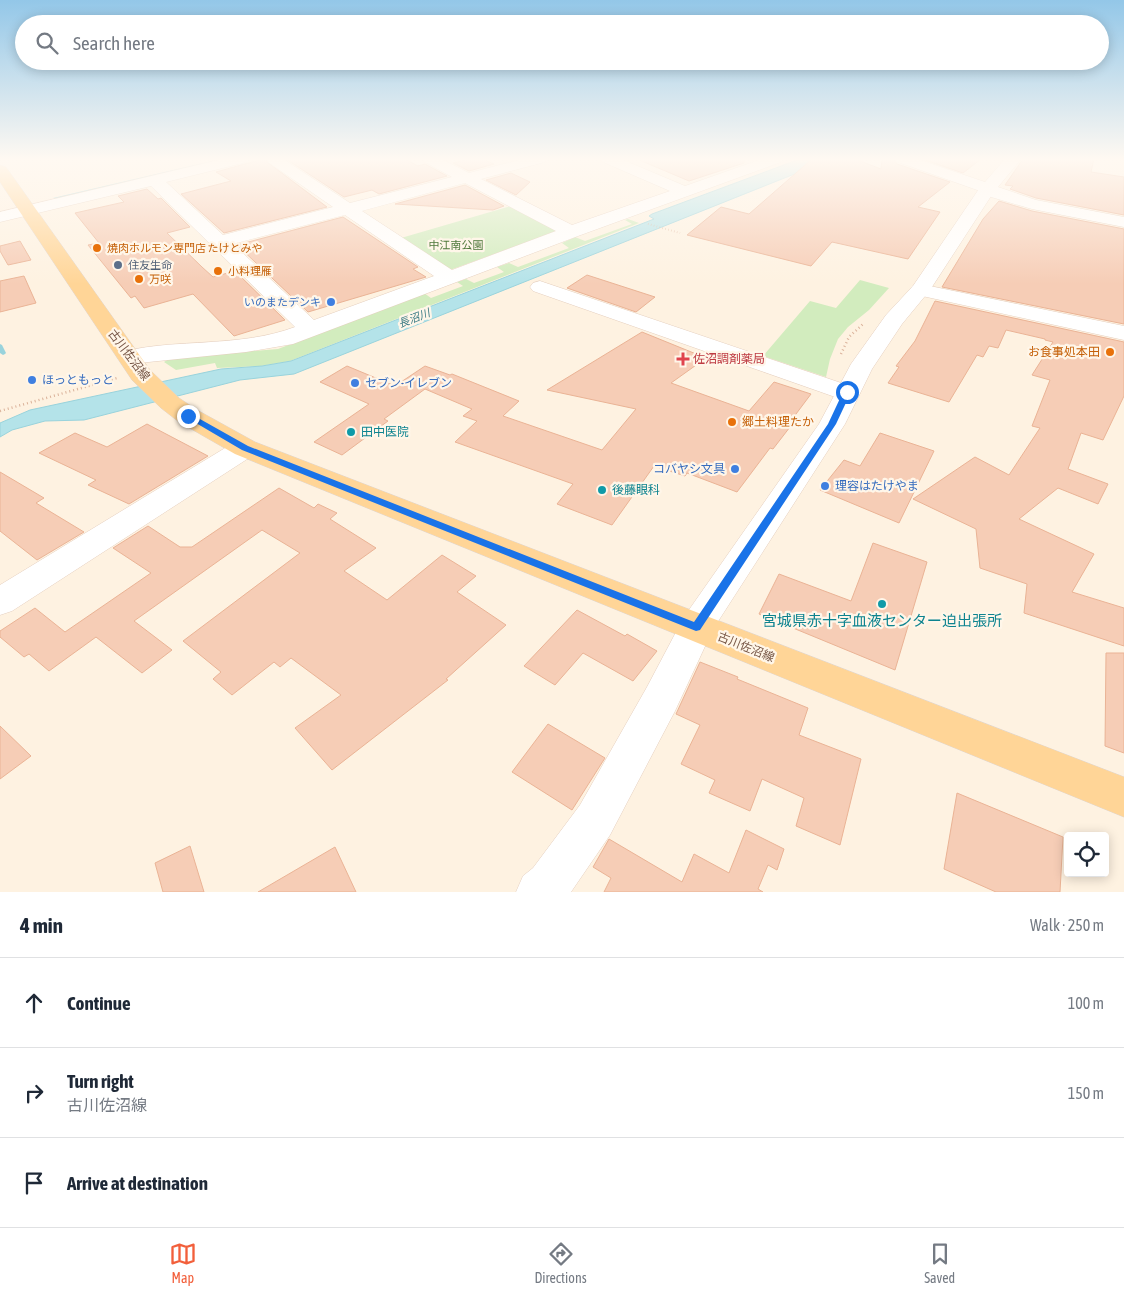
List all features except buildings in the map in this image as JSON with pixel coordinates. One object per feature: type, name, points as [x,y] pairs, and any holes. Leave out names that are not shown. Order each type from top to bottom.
[{"type":"main road","name":"古川佐沼線","points":[[21,201],[130,370],[170,403],[207,428],[245,448],[1124,797]]},
{"type":"street","points":[[0,217],[68,201]]},
{"type":"street","points":[[177,201],[311,330]]},
{"type":"street","points":[[337,201],[449,277]]},
{"type":"street","points":[[220,242],[377,201]]},
{"type":"street","points":[[510,201],[571,232]]},
{"type":"street","points":[[130,370],[177,351],[255,345],[285,339],[571,232],[661,201]]},
{"type":"street","points":[[539,892],[549,884],[596,820],[661,699],[696,627],[832,424],[860,369],[894,320],[920,290],[981,201]]},
{"type":"street","points":[[1025,201],[1050,208],[1124,222]]},
{"type":"street","points":[[540,286],[847,392]]},
{"type":"street","points":[[920,290],[1124,334]]},
{"type":"street","points":[[0,602],[245,448]]},
{"type":"path","points":[[644,223],[680,233]]},
{"type":"path","points":[[0,411],[130,370]]},
{"type":"green space","name":"中江南公園","points":[[511,206],[558,231],[450,270],[401,238]]},
{"type":"green space","points":[[628,219],[639,223],[290,361],[261,366],[217,368],[215,363],[176,370],[164,362],[170,358],[278,349],[424,293],[431,298],[463,286],[457,282],[466,279],[474,283],[504,272],[497,267],[509,263],[518,267],[569,248],[562,243],[575,237],[585,241],[632,224],[625,220]]},
{"type":"green space","points":[[860,280],[889,288],[838,339],[830,359],[826,377],[763,356],[810,301],[836,308]]},
{"type":"water","name":"長沼川","points":[[688,201],[728,201],[294,374],[240,380],[84,420],[45,421],[12,430],[0,437],[0,423],[30,410],[221,369],[262,366],[291,361],[654,219],[649,216]]},
{"type":"waterway","points":[[0,346],[3,353]]},
{"type":"place","name":"焼肉ホルモン専門店 たけとみや","points":[[97,248]]},
{"type":"place","name":"住友生命","points":[[118,265]]},
{"type":"place","name":"小料理雁","points":[[218,271]]},
{"type":"place","name":"万咲","points":[[139,279]]},
{"type":"place","name":"いのまたデンキ","points":[[331,302]]},
{"type":"place","name":"お食事処本田","points":[[1110,352]]},
{"type":"place","name":"佐沼調剤薬局","points":[[683,359]]},
{"type":"place","name":"ほっともっと","points":[[32,380]]},
{"type":"place","name":"セブン-イレブン","points":[[355,383]]},
{"type":"place","name":"郷土料理たか","points":[[732,422]]},
{"type":"place","name":"田中医院","points":[[351,432]]},
{"type":"place","name":"コバヤシ文具","points":[[735,469]]},
{"type":"place","name":"理容はたけやま","points":[[825,486]]},
{"type":"place","name":"後藤眼科","points":[[602,490]]},
{"type":"place","name":"宮城県赤十字血液センター迫出張所","points":[[882,604]]},
{"type":"route","points":[[188,416],[245,448],[696,627],[832,424],[847,392]]}]
